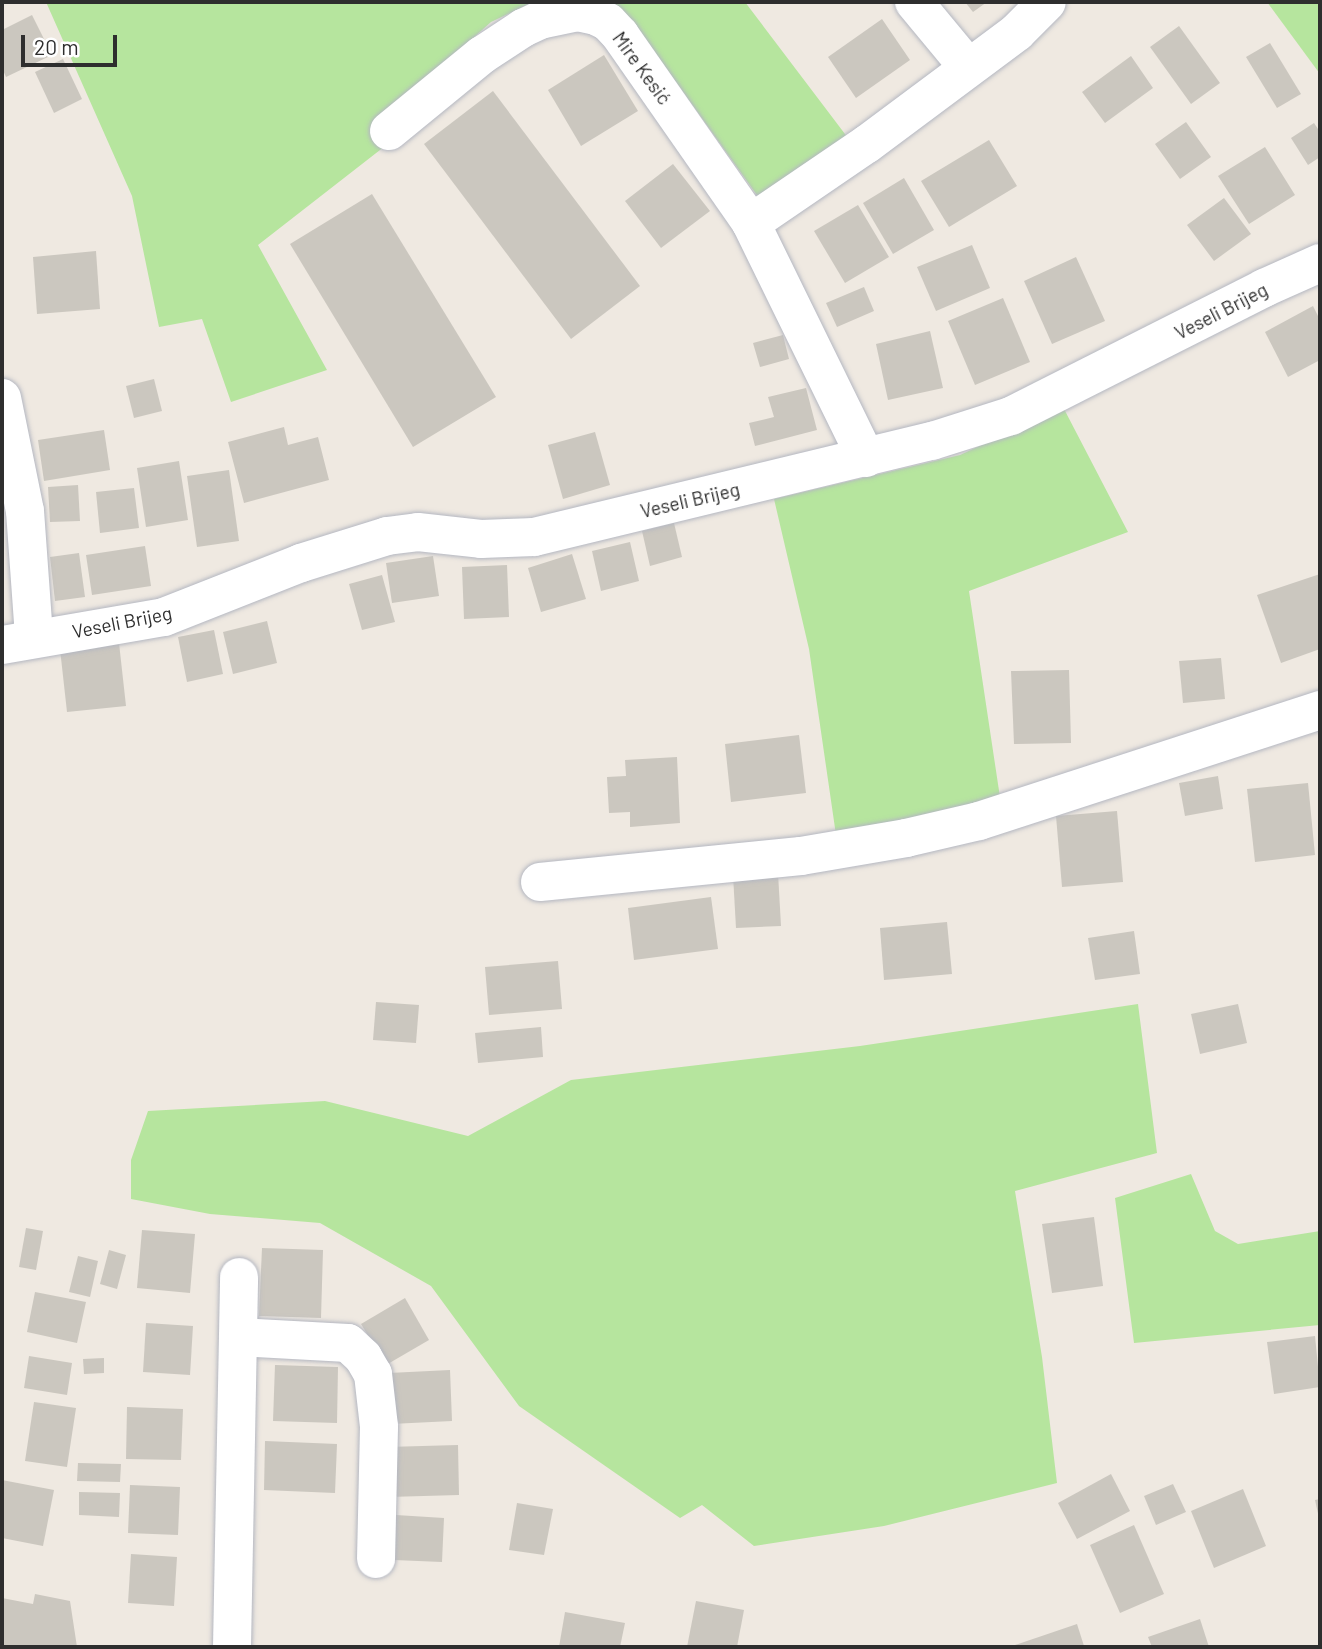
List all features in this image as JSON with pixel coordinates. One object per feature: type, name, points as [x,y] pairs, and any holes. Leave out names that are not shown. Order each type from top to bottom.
[{"type":"street","points":[[914,2],[968,67]]},
{"type":"street","points":[[751,223],[867,144],[1017,32],[1047,2]]},
{"type":"street","name":"Mire Kesić","points":[[389,131],[482,55],[523,27],[540,20],[577,12],[596,16],[620,35],[751,223],[866,458]]},
{"type":"street","name":"Veseli Brijeg","points":[[2,398],[25,511],[18,642],[164,617],[301,563],[387,537],[418,532],[481,539],[534,537],[866,458],[1011,416],[1264,288],[1320,263]]},
{"type":"street","points":[[540,882],[801,856],[906,838],[979,821],[1320,710]]},
{"type":"street","points":[[232,1647],[239,1277]]},
{"type":"street","points":[[238,1337],[348,1343],[363,1357],[373,1374],[379,1427],[376,1559]]},
{"type":"green space","points":[[46,2],[533,2],[491,22],[376,125],[389,143],[258,245],[327,370],[231,402],[202,319],[159,327],[132,196]]},
{"type":"green space","points":[[602,2],[745,2],[848,138],[759,198],[631,19]]},
{"type":"green space","points":[[1267,2],[1320,2],[1320,74]]},
{"type":"green space","points":[[1063,407],[1128,532],[969,591],[1001,804],[836,835],[809,649],[774,499],[960,455]]},
{"type":"green space","points":[[1138,1004],[1157,1153],[1015,1191],[1042,1357],[1057,1483],[884,1526],[754,1546],[702,1505],[680,1518],[519,1406],[431,1286],[320,1223],[210,1214],[131,1199],[131,1160],[148,1111],[325,1101],[468,1136],[571,1080],[860,1046]]},
{"type":"green space","points":[[1191,1174],[1215,1231],[1238,1244],[1320,1231],[1320,1325],[1134,1343],[1115,1198]]},
{"type":"building","points":[[965,2],[987,2],[973,12]]},
{"type":"building","points":[[32,15],[52,55],[6,77],[2,68],[2,30]]},
{"type":"building","points":[[882,19],[910,60],[856,98],[828,57]]},
{"type":"building","points":[[1179,26],[1220,83],[1191,104],[1150,47]]},
{"type":"building","points":[[1270,43],[1301,94],[1277,108],[1246,57]]},
{"type":"building","points":[[604,55],[638,111],[581,146],[548,90]]},
{"type":"building","points":[[1131,56],[1153,88],[1105,123],[1082,92]]},
{"type":"building","points":[[63,59],[82,99],[54,113],[35,72]]},
{"type":"building","points":[[493,91],[640,286],[571,339],[424,144]]},
{"type":"building","points":[[1186,122],[1211,157],[1180,179],[1155,144]]},
{"type":"building","points":[[1314,123],[1320,132],[1320,157],[1308,165],[1291,138]]},
{"type":"building","points":[[989,140],[1017,186],[949,227],[921,181]]},
{"type":"building","points":[[1265,147],[1295,195],[1249,224],[1218,176]]},
{"type":"building","points":[[673,164],[710,211],[661,248],[625,201]]},
{"type":"building","points":[[904,178],[934,230],[893,254],[863,203]]},
{"type":"building","points":[[372,194],[496,397],[413,447],[290,244]]},
{"type":"building","points":[[1224,198],[1251,234],[1214,261],[1187,225]]},
{"type":"building","points":[[858,205],[889,257],[845,283],[814,231]]},
{"type":"building","points":[[972,245],[990,288],[936,311],[917,267]]},
{"type":"building","points":[[96,251],[100,309],[37,314],[33,257]]},
{"type":"building","points":[[1076,257],[1105,321],[1052,344],[1024,281]]},
{"type":"building","points":[[864,287],[874,311],[837,327],[826,303]]},
{"type":"building","points":[[1003,298],[1030,362],[975,385],[948,321]]},
{"type":"building","points":[[1313,306],[1320,320],[1320,360],[1288,377],[1265,332]]},
{"type":"building","points":[[930,331],[943,388],[888,400],[876,344]]},
{"type":"building","points":[[783,335],[789,359],[760,367],[753,343]]},
{"type":"building","points":[[154,379],[162,411],[134,418],[126,386]]},
{"type":"building","points":[[806,388],[817,430],[755,446],[749,423],[774,417],[768,397]]},
{"type":"building","points":[[284,427],[288,445],[318,437],[329,480],[244,503],[228,442]]},
{"type":"building","points":[[104,430],[110,470],[44,481],[38,440]]},
{"type":"building","points":[[595,432],[610,485],[563,499],[548,445]]},
{"type":"building","points":[[179,461],[188,520],[146,527],[137,468]]},
{"type":"building","points":[[229,470],[239,541],[197,547],[187,476]]},
{"type":"building","points":[[78,485],[80,521],[50,522],[48,487]]},
{"type":"building","points":[[134,488],[139,528],[100,533],[96,492]]},
{"type":"building","points":[[674,523],[682,557],[650,566],[642,531]]},
{"type":"building","points":[[630,542],[639,581],[601,591],[592,551]]},
{"type":"building","points":[[145,546],[151,586],[92,595],[86,555]]},
{"type":"building","points":[[79,553],[85,597],[55,601],[50,557]]},
{"type":"building","points":[[572,554],[586,599],[541,612],[528,568]]},
{"type":"building","points":[[433,556],[439,596],[392,603],[386,563]]},
{"type":"building","points":[[507,565],[509,617],[464,619],[462,567]]},
{"type":"building","points":[[1320,574],[1320,649],[1281,663],[1257,595]]},
{"type":"building","points":[[382,575],[395,622],[362,630],[349,584]]},
{"type":"building","points":[[267,621],[277,663],[233,674],[223,632]]},
{"type":"building","points":[[214,630],[223,674],[187,682],[178,637]]},
{"type":"building","points":[[119,643],[126,706],[67,712],[60,649]]},
{"type":"building","points":[[1221,658],[1225,699],[1183,703],[1179,661]]},
{"type":"building","points":[[1069,670],[1071,743],[1014,744],[1011,671]]},
{"type":"building","points":[[799,735],[806,793],[731,802],[725,744]]},
{"type":"building","points":[[677,757],[680,823],[630,827],[630,812],[609,813],[607,777],[626,776],[625,760]]},
{"type":"building","points":[[1218,776],[1223,809],[1185,816],[1179,783]]},
{"type":"building","points":[[1308,783],[1315,855],[1255,862],[1247,789]]},
{"type":"building","points":[[1117,811],[1123,882],[1062,887],[1056,816]]},
{"type":"building","points":[[778,873],[781,926],[736,928],[733,875]]},
{"type":"building","points":[[711,897],[718,949],[634,960],[628,908]]},
{"type":"building","points":[[947,922],[952,974],[884,980],[880,928]]},
{"type":"building","points":[[1134,931],[1140,974],[1095,980],[1088,938]]},
{"type":"building","points":[[558,961],[562,1009],[489,1015],[485,967]]},
{"type":"building","points":[[376,1002],[419,1005],[416,1043],[373,1040]]},
{"type":"building","points":[[1238,1004],[1247,1043],[1200,1054],[1191,1014]]},
{"type":"building","points":[[541,1027],[543,1057],[478,1063],[475,1033]]},
{"type":"building","points":[[1094,1217],[1103,1286],[1052,1293],[1042,1224]]},
{"type":"building","points":[[26,1228],[43,1231],[36,1270],[19,1267]]},
{"type":"building","points":[[142,1230],[195,1234],[190,1293],[137,1288]]},
{"type":"building","points":[[262,1248],[323,1250],[321,1318],[259,1316]]},
{"type":"building","points":[[109,1250],[126,1255],[117,1289],[100,1284]]},
{"type":"building","points":[[78,1256],[98,1261],[90,1297],[69,1292]]},
{"type":"building","points":[[35,1292],[86,1302],[77,1343],[27,1332]]},
{"type":"building","points":[[405,1298],[429,1340],[386,1365],[361,1324]]},
{"type":"building","points":[[146,1323],[193,1326],[190,1375],[143,1372]]},
{"type":"building","points":[[1315,1336],[1320,1387],[1274,1394],[1267,1342]]},
{"type":"building","points":[[29,1356],[72,1363],[67,1395],[24,1388]]},
{"type":"building","points":[[104,1358],[104,1373],[84,1374],[83,1359]]},
{"type":"building","points":[[275,1365],[338,1367],[337,1423],[273,1421]]},
{"type":"building","points":[[450,1370],[452,1421],[391,1424],[389,1373]]},
{"type":"building","points":[[34,1402],[76,1408],[67,1467],[25,1461]]},
{"type":"building","points":[[127,1407],[183,1409],[181,1460],[126,1459]]},
{"type":"building","points":[[265,1441],[337,1444],[335,1493],[264,1490]]},
{"type":"building","points":[[458,1445],[459,1495],[388,1497],[387,1447]]},
{"type":"building","points":[[78,1463],[121,1464],[120,1482],[77,1481]]},
{"type":"building","points":[[1111,1474],[1130,1511],[1077,1539],[1058,1503]]},
{"type":"building","points":[[2,1480],[54,1490],[43,1546],[2,1538]]},
{"type":"building","points":[[1173,1484],[1186,1512],[1156,1525],[1144,1496]]},
{"type":"building","points":[[130,1485],[180,1487],[178,1535],[128,1533]]},
{"type":"building","points":[[1243,1489],[1266,1546],[1214,1568],[1191,1511]]},
{"type":"building","points":[[79,1492],[120,1493],[119,1517],[79,1515]]},
{"type":"building","points":[[1320,1499],[1320,1518],[1319,1518],[1315,1500]]},
{"type":"building","points":[[517,1503],[553,1509],[544,1555],[509,1550]]},
{"type":"building","points":[[396,1515],[444,1518],[442,1562],[394,1560]]},
{"type":"building","points":[[1134,1525],[1164,1594],[1120,1613],[1090,1545]]},
{"type":"building","points":[[131,1554],[177,1557],[174,1606],[128,1603]]},
{"type":"building","points":[[35,1594],[70,1601],[77,1647],[2,1647],[2,1598],[33,1604]]},
{"type":"building","points":[[696,1601],[744,1610],[737,1647],[687,1647]]},
{"type":"building","points":[[565,1612],[625,1623],[620,1647],[559,1647]]},
{"type":"building","points":[[1200,1619],[1209,1647],[1152,1647],[1148,1637]]},
{"type":"building","points":[[1077,1624],[1084,1646],[1009,1647]]}]
